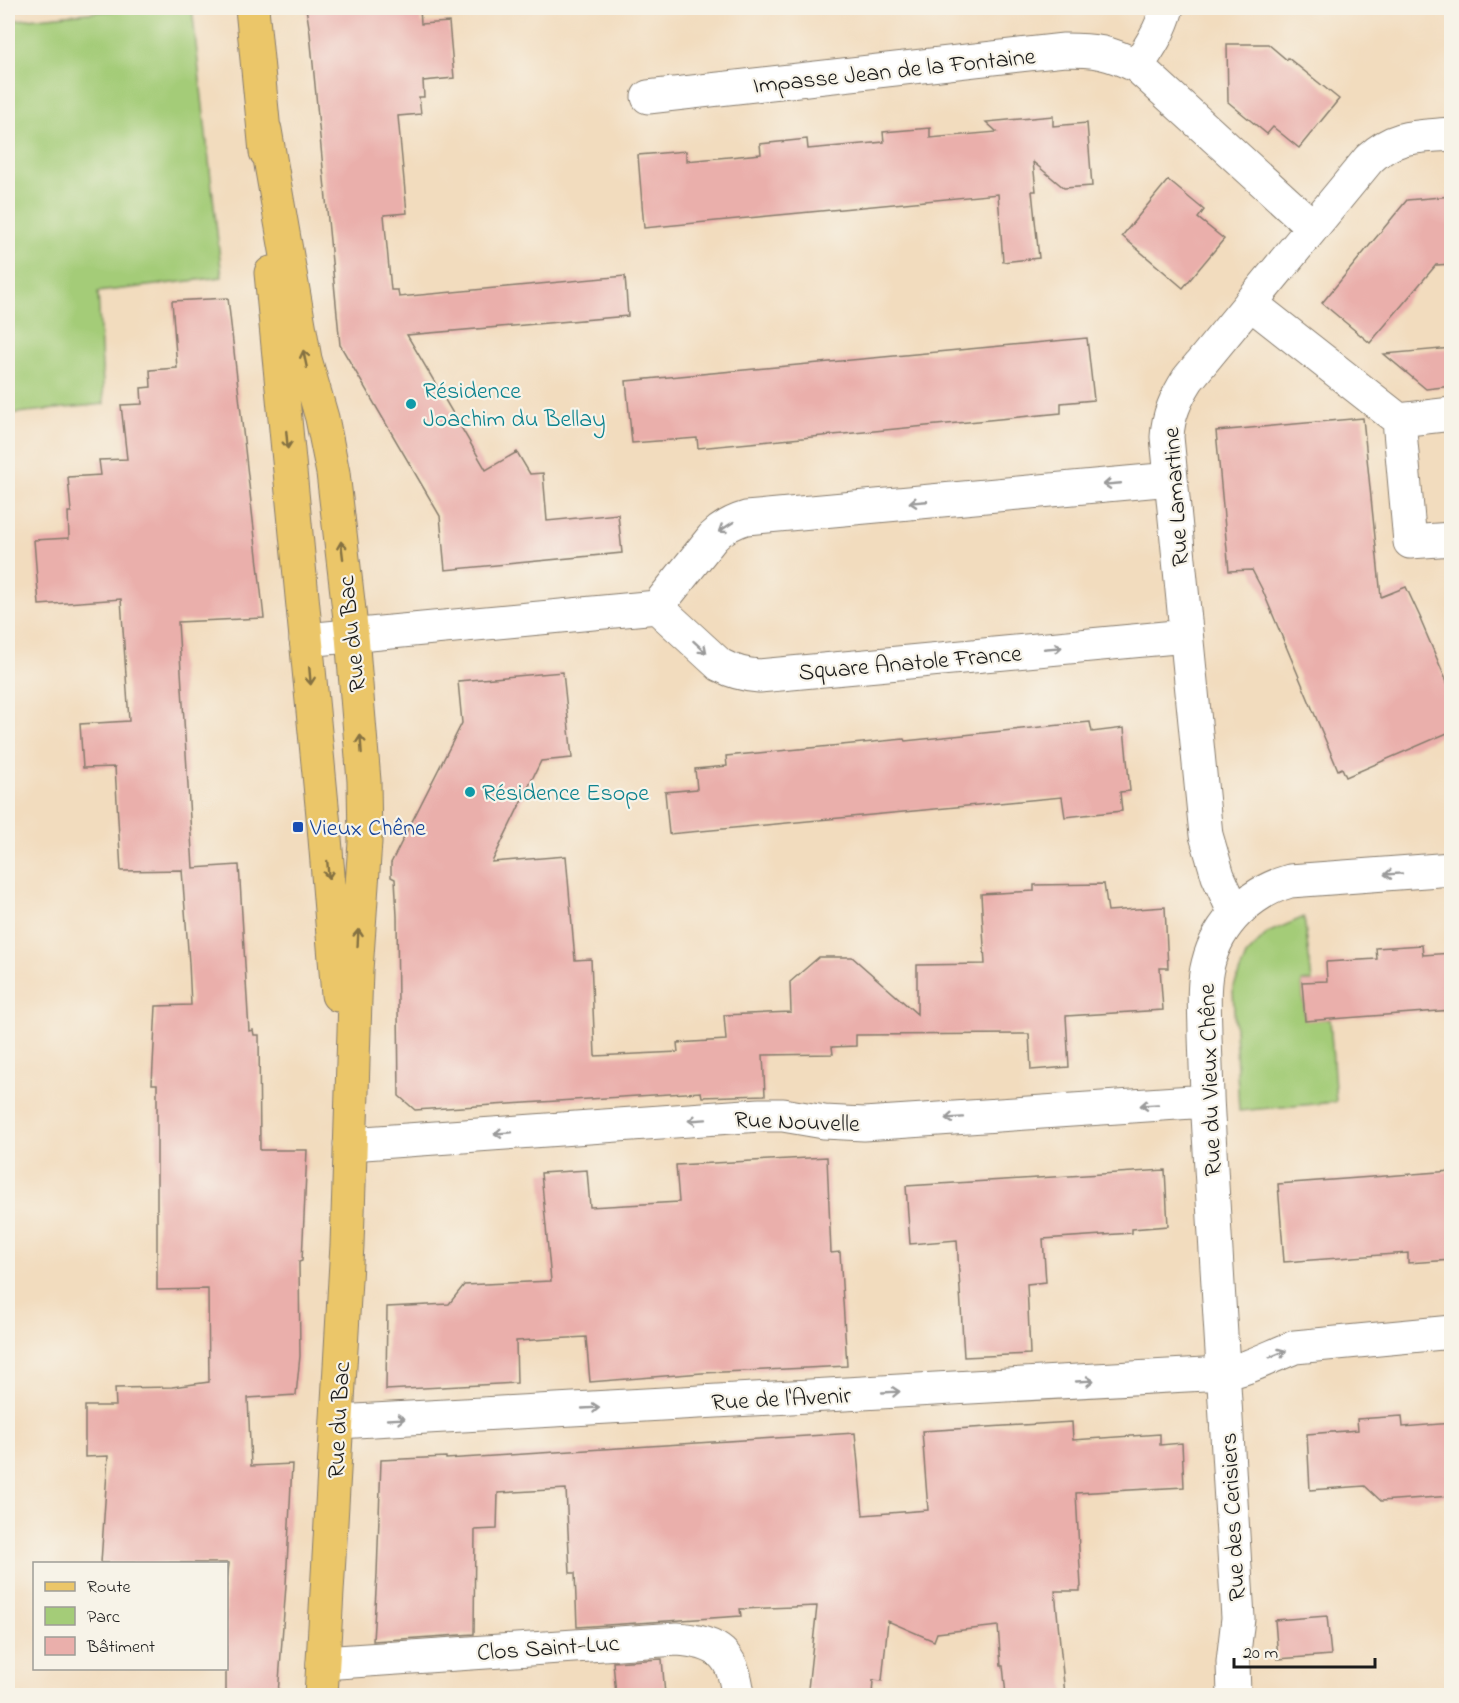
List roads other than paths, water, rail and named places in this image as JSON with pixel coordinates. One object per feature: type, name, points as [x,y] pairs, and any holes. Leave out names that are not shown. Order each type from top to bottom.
[{"type":"main road","name":"Rue du Bac","points":[[252,8],[265,130],[305,359],[322,418],[333,473],[360,718],[365,811],[356,970],[347,1245],[321,1695]]},
{"type":"main road","name":"Rue du Bac","points":[[265,130],[270,266],[325,837],[350,1144]]},
{"type":"street","points":[[1137,66],[1154,42],[1167,8]]},
{"type":"street","name":"Impasse Jean de la Fontaine","points":[[648,97],[1064,50],[1102,51],[1137,66],[1313,227]]},
{"type":"street","name":"Rue Lamartine","points":[[1234,914],[1218,876],[1206,835],[1167,437],[1172,407],[1188,379],[1369,159],[1389,143],[1400,139],[1452,134]]},
{"type":"street","points":[[1250,303],[1399,420],[1452,414]]},
{"type":"street","points":[[1399,420],[1410,542],[1452,539]]},
{"type":"street","points":[[306,640],[657,607],[713,537],[732,522],[746,518],[1171,479]]},
{"type":"street","name":"Square Anatole France","points":[[657,607],[720,665],[744,675],[759,676],[1186,636]]},
{"type":"street","name":"Rue du Vieux Chêne","points":[[1223,1374],[1207,1101],[1204,984],[1213,947],[1234,914],[1264,890],[1290,881],[1452,869]]},
{"type":"street","name":"Rue Nouvelle","points":[[350,1144],[760,1115],[783,1115],[838,1124],[864,1124],[1207,1101]]},
{"type":"street","name":"Rue de l'Avenir","points":[[338,1422],[1223,1374],[1238,1371],[1295,1347],[1452,1332]]},
{"type":"street","name":"Rue des Cerisiers","points":[[1223,1374],[1238,1618],[1233,1662],[1234,1695]]},
{"type":"street","name":"Clos Saint-Luc","points":[[323,1663],[677,1639],[694,1640],[712,1646],[725,1656],[735,1671],[738,1695]]},
{"type":"place","name":"Résidence Joachim du Bellay","points":[[411,404]]},
{"type":"place","name":"Résidence Esope","points":[[470,792]]},
{"type":"place","name":"Vieux Chêne","points":[[298,827]]}]
